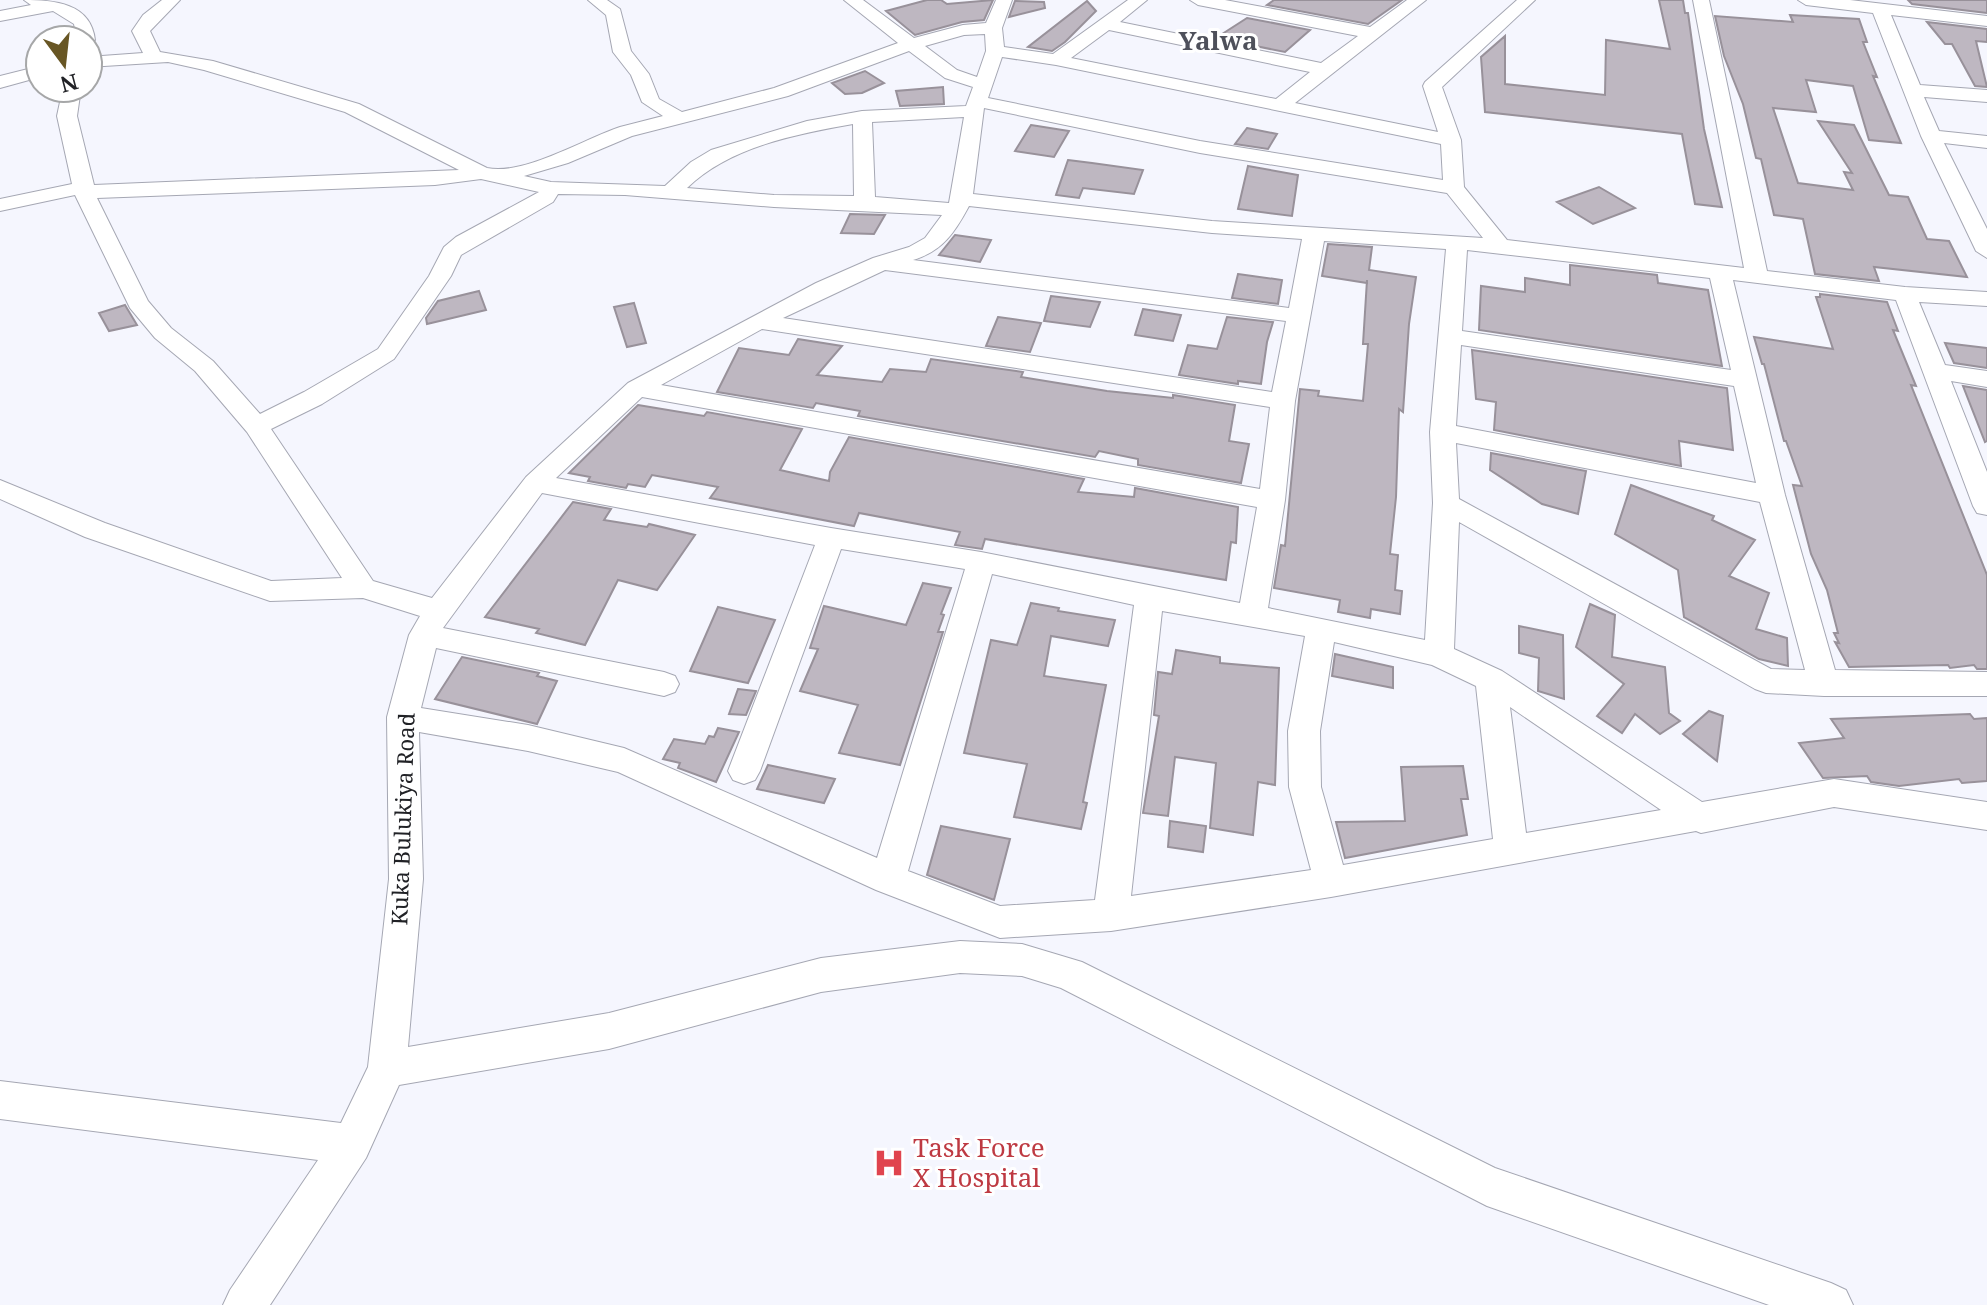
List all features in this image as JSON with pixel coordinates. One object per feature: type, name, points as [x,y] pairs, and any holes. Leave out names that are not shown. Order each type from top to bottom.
[{"type":"street","points":[[32,0],[76,14],[83,24]]},
{"type":"street","points":[[154,57],[141,31],[149,19],[172,0]]},
{"type":"street","points":[[596,0],[614,13],[622,52],[640,74],[651,102],[678,117]]},
{"type":"street","points":[[852,0],[951,74],[978,99]]},
{"type":"street","name":"Kuka Bulukiya Road","points":[[245,1305],[352,1144],[387,1069],[406,879],[403,717],[431,623],[535,483],[637,388],[758,321],[881,263],[917,252],[933,243],[945,230],[959,205],[978,99],[1004,0]]},
{"type":"street","points":[[1056,60],[1139,0]]},
{"type":"street","points":[[1198,0],[1372,33]]},
{"type":"street","points":[[1279,106],[1418,0]]},
{"type":"street","points":[[1500,246],[1454,188],[1451,140],[1434,94],[1435,80],[1527,0]]},
{"type":"street","points":[[1701,0],[1757,276]]},
{"type":"street","points":[[1806,0],[1987,21]]},
{"type":"street","points":[[0,16],[50,7]]},
{"type":"street","points":[[1880,10],[1931,136],[1987,251]]},
{"type":"street","points":[[1105,24],[1324,69]]},
{"type":"street","points":[[0,205],[84,189],[490,175],[561,159],[603,139],[678,117],[781,92],[909,45],[963,30],[1056,60],[1451,140]]},
{"type":"street","points":[[104,61],[154,57],[207,65],[352,108],[490,175],[551,188],[625,189],[774,201],[959,205],[1314,235],[1500,246],[1905,294],[1987,299]]},
{"type":"street","points":[[0,82],[24,75]]},
{"type":"street","points":[[1912,90],[1987,96]]},
{"type":"street","points":[[669,194],[698,166],[718,154],[814,125],[978,99],[1214,149],[1454,188]]},
{"type":"street","points":[[69,104],[67,116],[84,189],[138,303],[163,333],[204,366],[256,426],[363,588]]},
{"type":"street","points":[[862,117],[865,203]]},
{"type":"street","points":[[1931,136],[1987,142]]},
{"type":"street","points":[[256,426],[313,398],[386,354],[440,276],[452,252],[464,242],[546,198],[551,188]]},
{"type":"street","points":[[1960,194],[1987,198]]},
{"type":"street","points":[[1252,615],[1272,500],[1283,401],[1314,235]]},
{"type":"street","points":[[1439,655],[1446,503],[1443,432],[1457,243]]},
{"type":"street","points":[[881,263],[1299,316]]},
{"type":"street","points":[[1720,272],[1772,495],[1824,684]]},
{"type":"street","points":[[1905,294],[1933,371],[1978,460],[1987,506]]},
{"type":"street","points":[[758,321],[1283,401]]},
{"type":"street","points":[[1450,336],[1745,380]]},
{"type":"street","points":[[1933,371],[1987,379]]},
{"type":"street","points":[[637,388],[1272,500]]},
{"type":"street","points":[[1443,432],[1772,495]]},
{"type":"street","points":[[535,483],[831,538],[981,562],[1149,598],[1321,628],[1439,655],[1491,679],[1701,819]]},
{"type":"street","points":[[0,489],[95,530],[270,591],[363,588],[431,623],[664,684]]},
{"type":"street","points":[[1446,503],[1766,681],[1987,684]]},
{"type":"street","points":[[744,771],[831,538]]},
{"type":"street","points":[[888,879],[981,562]]},
{"type":"street","points":[[1111,915],[1149,598]]},
{"type":"street","points":[[1321,628],[1304,731],[1305,787],[1331,882]]},
{"type":"street","points":[[1491,679],[1511,849]]},
{"type":"street","points":[[403,717],[528,738],[624,761],[888,879],[969,913],[1000,922],[1111,915],[1331,882],[1701,819],[1834,793],[1987,816]]},
{"type":"street","points":[[387,1069],[609,1031],[821,975],[960,957],[1022,960],[1069,974],[1487,1186],[1831,1305]]},
{"type":"street","points":[[0,1100],[352,1144]]},
{"type":"building","points":[[927,0],[941,0],[947,4],[993,0],[984,20],[962,22],[915,35],[886,11]]},
{"type":"building","points":[[1274,0],[1402,0],[1368,24],[1267,5]]},
{"type":"building","points":[[1659,0],[1683,0],[1685,13],[1688,13],[1704,129],[1722,207],[1695,204],[1682,134],[1485,112],[1481,57],[1505,36],[1505,84],[1605,95],[1606,40],[1670,49]]},
{"type":"building","points":[[1908,0],[1987,0],[1987,13],[1912,4]]},
{"type":"building","points":[[1015,1],[1044,2],[1045,8],[1009,17]]},
{"type":"building","points":[[1087,1],[1096,11],[1065,42],[1052,51],[1028,47]]},
{"type":"building","points":[[1790,15],[1859,19],[1867,42],[1863,42],[1877,77],[1873,76],[1901,143],[1869,140],[1853,86],[1806,80],[1816,112],[1773,108],[1798,183],[1853,190],[1844,172],[1852,173],[1818,121],[1854,125],[1889,195],[1908,197],[1927,239],[1949,241],[1967,277],[1874,267],[1879,281],[1815,274],[1803,219],[1774,215],[1761,159],[1756,158],[1743,104],[1724,56],[1715,16],[1793,22]]},
{"type":"building","points":[[1247,18],[1310,30],[1285,52],[1216,38]]},
{"type":"building","points":[[1927,22],[1987,29],[1987,42],[1976,41],[1987,87],[1975,86],[1952,44],[1945,44]]},
{"type":"building","points":[[865,71],[884,83],[862,93],[845,94],[832,83]]},
{"type":"building","points":[[943,87],[944,104],[900,106],[896,91]]},
{"type":"building","points":[[1031,125],[1069,131],[1054,157],[1015,151]]},
{"type":"building","points":[[1247,128],[1277,134],[1268,149],[1235,144]]},
{"type":"building","points":[[1068,160],[1143,170],[1134,194],[1083,188],[1079,198],[1056,195]]},
{"type":"building","points":[[1248,166],[1298,175],[1292,216],[1238,209]]},
{"type":"building","points":[[1599,187],[1635,208],[1593,224],[1557,202]]},
{"type":"building","points":[[850,214],[885,215],[874,234],[841,233]]},
{"type":"building","points":[[955,235],[991,240],[980,262],[939,255]]},
{"type":"building","points":[[1328,244],[1372,247],[1369,270],[1416,277],[1409,324],[1403,412],[1399,409],[1396,497],[1390,554],[1398,555],[1395,590],[1402,591],[1400,614],[1371,609],[1370,618],[1338,612],[1340,600],[1274,588],[1281,545],[1285,546],[1300,389],[1319,391],[1318,396],[1363,401],[1368,344],[1363,344],[1367,283],[1322,276]]},
{"type":"building","points":[[1570,265],[1657,275],[1658,283],[1708,290],[1722,366],[1479,330],[1481,286],[1525,292],[1525,278],[1570,285]]},
{"type":"building","points":[[1238,274],[1282,280],[1278,304],[1232,298]]},
{"type":"building","points":[[479,291],[486,310],[427,324],[426,318],[438,301]]},
{"type":"building","points":[[1820,294],[1887,302],[1898,331],[1893,330],[1916,386],[1911,385],[1987,575],[1987,669],[1977,669],[1974,665],[1950,668],[1948,665],[1849,667],[1835,642],[1839,643],[1834,633],[1838,633],[1827,590],[1811,554],[1793,485],[1802,486],[1784,441],[1754,337],[1833,349],[1816,297]]},
{"type":"building","points":[[1051,296],[1100,302],[1090,327],[1044,321]]},
{"type":"building","points":[[634,303],[646,343],[627,347],[614,307]]},
{"type":"building","points":[[125,305],[137,325],[109,331],[99,313]]},
{"type":"building","points":[[1143,309],[1181,315],[1173,341],[1135,335]]},
{"type":"building","points":[[998,317],[1041,323],[1030,352],[986,346]]},
{"type":"building","points":[[1227,317],[1273,322],[1261,384],[1238,381],[1238,384],[1179,375],[1188,345],[1217,349]]},
{"type":"building","points":[[798,339],[842,346],[817,375],[882,382],[890,369],[926,372],[931,359],[1023,372],[1021,377],[1107,391],[1173,398],[1173,395],[1235,405],[1229,441],[1249,444],[1241,483],[1138,465],[1138,459],[1099,451],[1095,457],[858,416],[860,411],[816,403],[813,408],[717,392],[739,348],[789,355]]},
{"type":"building","points":[[1945,343],[1987,348],[1987,368],[1954,363]]},
{"type":"building","points":[[1472,350],[1727,388],[1733,450],[1679,441],[1681,466],[1494,430],[1496,402],[1476,399]]},
{"type":"building","points":[[1963,386],[1987,390],[1985,442]]},
{"type":"building","points":[[638,405],[704,416],[707,412],[802,429],[780,470],[829,481],[830,472],[849,437],[1084,479],[1078,492],[1134,497],[1135,488],[1238,507],[1236,543],[1231,542],[1226,580],[985,539],[982,549],[955,545],[960,532],[859,513],[854,526],[710,498],[718,487],[652,475],[645,487],[628,484],[626,488],[588,481],[590,477],[569,473]]},
{"type":"building","points":[[1491,453],[1586,471],[1578,514],[1542,504],[1490,470]]},
{"type":"building","points":[[1631,485],[1714,516],[1712,520],[1755,540],[1729,576],[1769,593],[1756,629],[1787,638],[1788,666],[1759,659],[1684,617],[1678,570],[1615,534]]},
{"type":"building","points":[[573,502],[611,509],[604,520],[647,527],[649,524],[695,535],[657,590],[618,580],[585,645],[536,633],[539,629],[485,617]]},
{"type":"building","points":[[923,583],[951,588],[941,614],[944,615],[938,632],[943,632],[900,765],[839,753],[858,705],[800,691],[818,649],[810,648],[824,606],[906,625]]},
{"type":"building","points":[[1031,603],[1059,608],[1058,611],[1115,620],[1108,646],[1051,636],[1044,676],[1106,685],[1083,802],[1087,803],[1081,829],[1014,817],[1027,764],[964,753],[991,640],[1017,645]]},
{"type":"building","points":[[1590,604],[1615,615],[1612,657],[1665,667],[1669,713],[1680,721],[1660,734],[1635,714],[1622,733],[1597,716],[1624,684],[1576,647]]},
{"type":"building","points":[[718,607],[775,620],[748,683],[690,671]]},
{"type":"building","points":[[1519,626],[1563,635],[1564,699],[1538,691],[1539,658],[1519,653]]},
{"type":"building","points":[[1176,650],[1220,657],[1220,663],[1279,668],[1275,785],[1258,782],[1253,835],[1210,828],[1216,763],[1175,757],[1168,816],[1143,813],[1159,716],[1154,715],[1158,672],[1172,674]]},
{"type":"building","points":[[1335,654],[1393,667],[1393,688],[1332,676]]},
{"type":"building","points":[[462,657],[539,673],[537,676],[557,681],[537,724],[435,699]]},
{"type":"building","points":[[738,689],[756,691],[746,715],[729,714]]},
{"type":"building","points":[[1709,711],[1723,716],[1717,761],[1683,734]]},
{"type":"building","points":[[1970,714],[1974,719],[1987,718],[1987,781],[1962,783],[1959,779],[1899,786],[1871,782],[1867,776],[1823,778],[1799,743],[1844,738],[1831,719]]},
{"type":"building","points":[[718,728],[739,732],[716,782],[678,768],[680,763],[663,759],[674,739],[705,744],[709,736],[714,737]]},
{"type":"building","points":[[768,765],[835,779],[824,803],[757,789]]},
{"type":"building","points":[[1463,766],[1468,799],[1461,799],[1467,835],[1345,858],[1336,822],[1405,821],[1401,767]]},
{"type":"building","points":[[1170,821],[1206,826],[1203,852],[1168,847]]},
{"type":"building","points":[[941,826],[1010,839],[994,900],[927,875]]},
{"type":"place","name":"Task Force X Hospital","points":[[889,1163]]},
{"type":"district","name":"Yalwa","points":[[1218,41]]}]
